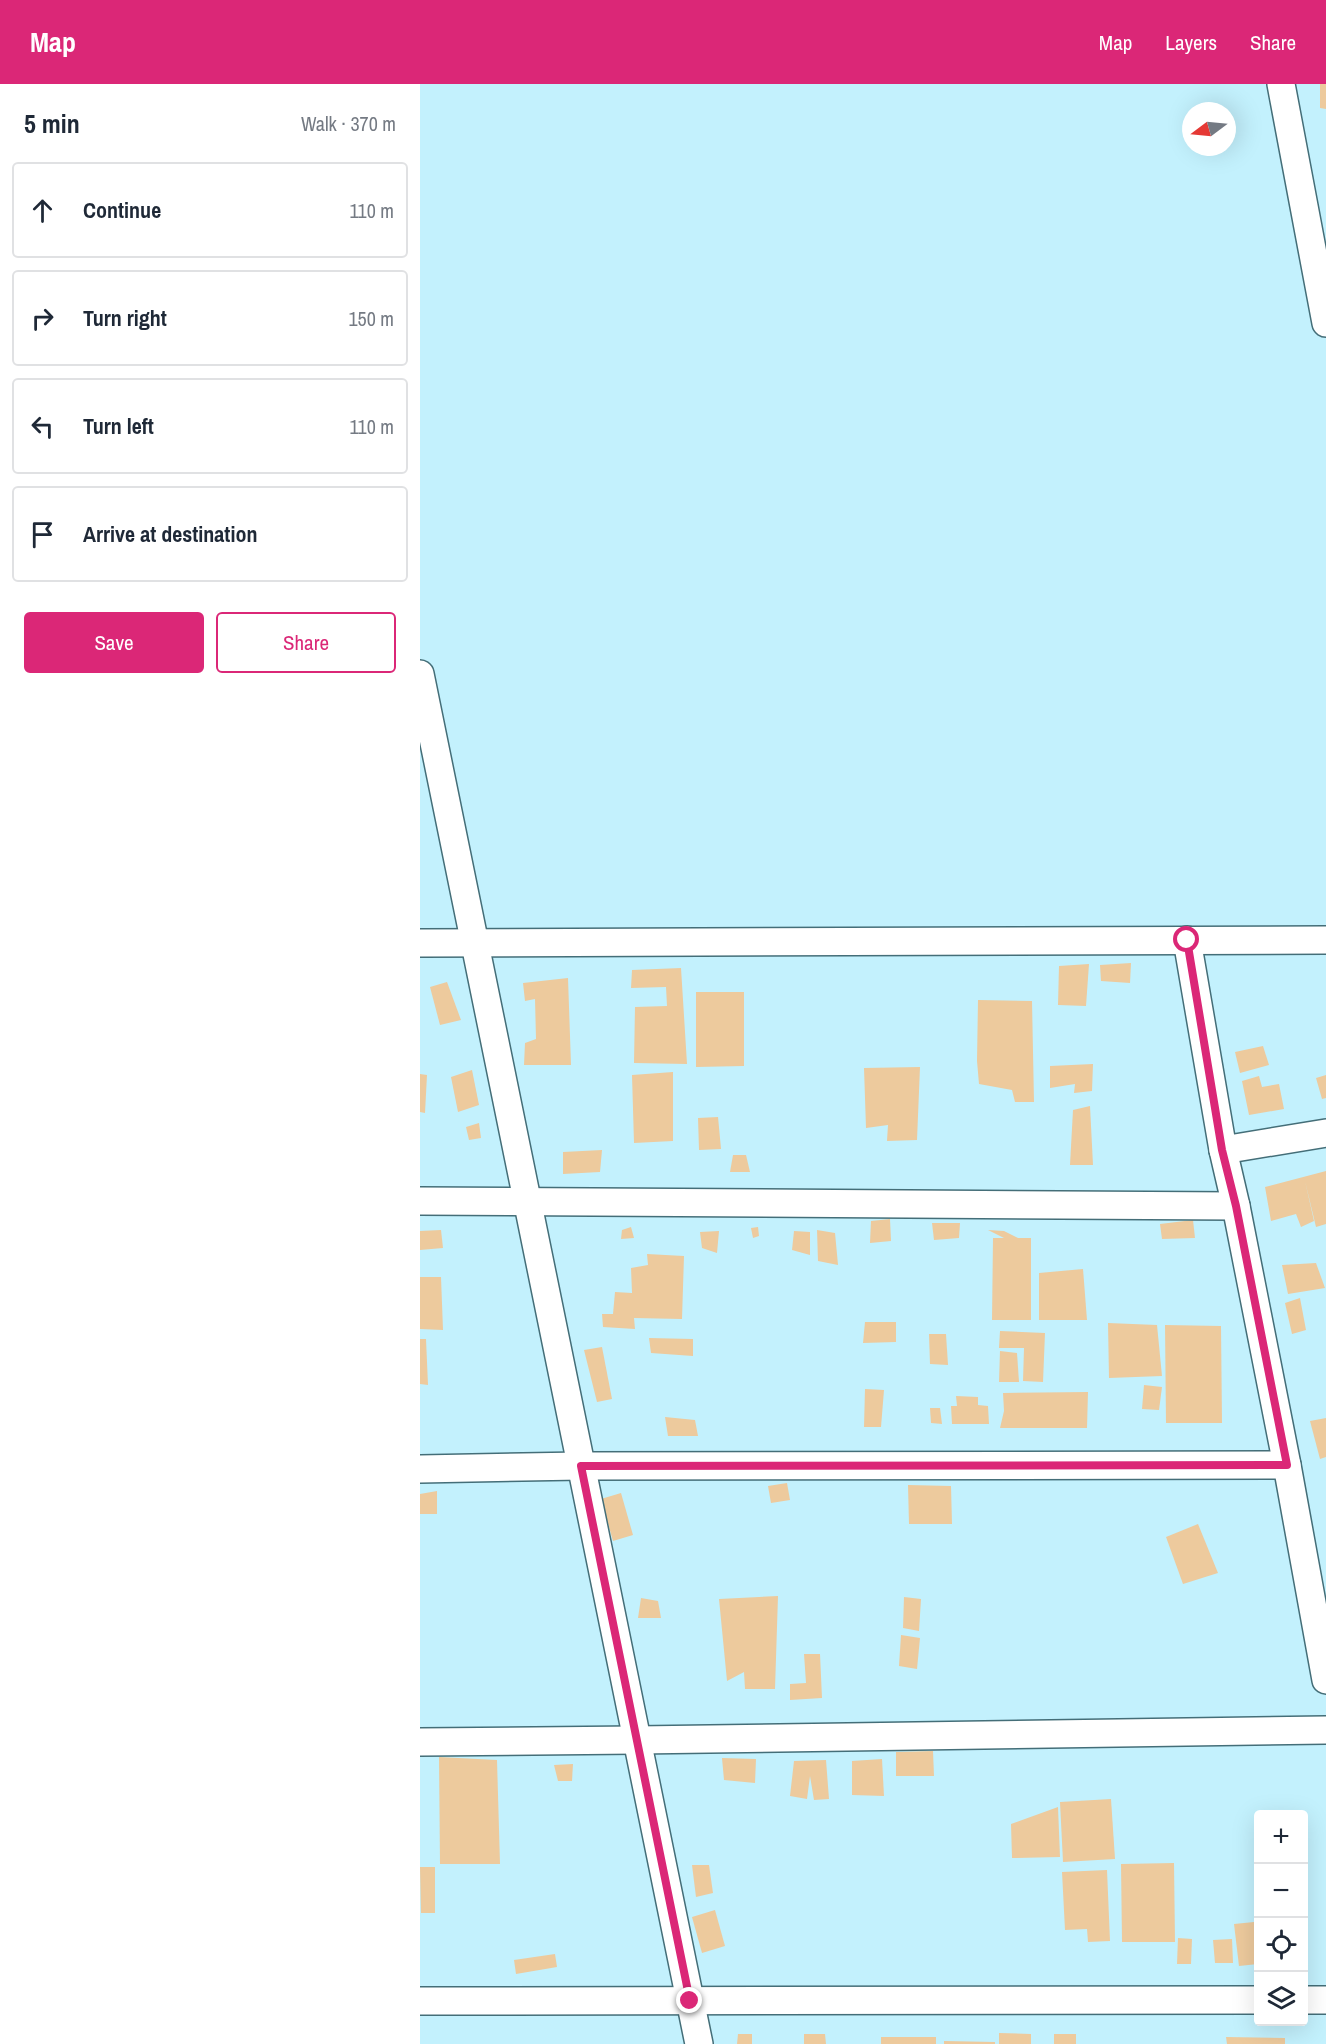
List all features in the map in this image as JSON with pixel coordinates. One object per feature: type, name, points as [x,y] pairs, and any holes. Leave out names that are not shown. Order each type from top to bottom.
[{"type":"street","points":[[1281,84],[1314,186],[1326,323]]},
{"type":"street","points":[[421,684],[699,2044]]},
{"type":"street","points":[[1187,940],[1222,1150],[1236,1206],[1287,1465],[1326,1680]]},
{"type":"street","points":[[420,943],[1326,940]]},
{"type":"street","points":[[1222,1150],[1326,1133]]},
{"type":"street","points":[[420,1201],[1236,1206]]},
{"type":"street","points":[[420,1469],[581,1466],[1287,1465]]},
{"type":"street","points":[[420,1742],[1326,1730]]},
{"type":"street","points":[[420,2001],[1254,2000]]},
{"type":"street","points":[[1308,2000],[1326,2000]]},
{"type":"building","points":[[1320,84],[1326,84],[1326,109],[1320,108]]},
{"type":"building","points":[[1131,963],[1130,983],[1101,981],[1100,965]]},
{"type":"building","points":[[1089,964],[1086,1006],[1058,1005],[1059,966]]},
{"type":"building","points":[[681,968],[687,1064],[634,1063],[635,1007],[667,1006],[666,987],[631,988],[632,970]]},
{"type":"building","points":[[568,978],[571,1065],[524,1065],[525,1043],[536,1039],[535,999],[525,1001],[523,983]]},
{"type":"building","points":[[447,982],[461,1020],[440,1025],[430,987]]},
{"type":"building","points":[[696,992],[744,992],[744,1066],[696,1067]]},
{"type":"building","points":[[978,1000],[1032,1001],[1034,1102],[1015,1102],[1012,1090],[979,1084]]},
{"type":"building","points":[[1263,1046],[1269,1065],[1240,1073],[1235,1052]]},
{"type":"building","points":[[1093,1064],[1092,1091],[1074,1093],[1075,1084],[1050,1088],[1050,1066]]},
{"type":"building","points":[[920,1067],[917,1140],[887,1141],[888,1125],[866,1128],[864,1068]]},
{"type":"building","points":[[472,1070],[479,1105],[458,1112],[451,1077]]},
{"type":"building","points":[[673,1072],[673,1141],[634,1143],[632,1075]]},
{"type":"building","points":[[420,1074],[427,1075],[425,1113],[420,1112]]},
{"type":"building","points":[[1326,1075],[1326,1098],[1322,1099],[1316,1078]]},
{"type":"building","points":[[1259,1076],[1262,1087],[1279,1084],[1284,1109],[1249,1115],[1242,1081]]},
{"type":"building","points":[[1090,1106],[1093,1165],[1070,1165],[1073,1110]]},
{"type":"building","points":[[718,1117],[721,1149],[699,1150],[698,1118]]},
{"type":"building","points":[[479,1123],[481,1138],[469,1140],[466,1127]]},
{"type":"building","points":[[602,1150],[600,1172],[563,1174],[563,1152]]},
{"type":"building","points":[[733,1155],[746,1155],[750,1172],[730,1172]]},
{"type":"building","points":[[1326,1171],[1326,1224],[1316,1227],[1305,1181],[1314,1221],[1301,1227],[1296,1214],[1271,1221],[1265,1187]]},
{"type":"building","points":[[890,1219],[891,1241],[870,1243],[871,1221]]},
{"type":"building","points":[[1193,1220],[1195,1238],[1162,1239],[1160,1224]]},
{"type":"building","points":[[932,1223],[960,1223],[959,1238],[934,1240]]},
{"type":"building","points":[[631,1227],[634,1238],[621,1239],[622,1230]]},
{"type":"building","points":[[758,1227],[759,1236],[753,1238],[751,1228]]},
{"type":"building","points":[[441,1230],[443,1248],[420,1250],[420,1231]]},
{"type":"building","points":[[817,1230],[835,1233],[838,1265],[818,1261]]},
{"type":"building","points":[[988,1230],[1004,1231],[1018,1238],[1031,1238],[1031,1320],[992,1320],[993,1238],[1004,1238]]},
{"type":"building","points":[[719,1231],[717,1253],[702,1248],[700,1232]]},
{"type":"building","points":[[794,1231],[810,1232],[810,1255],[792,1250]]},
{"type":"building","points":[[647,1254],[684,1256],[682,1319],[634,1318],[635,1329],[603,1327],[602,1314],[613,1314],[615,1292],[632,1293],[631,1268],[648,1265]]},
{"type":"building","points":[[1316,1263],[1325,1288],[1288,1294],[1282,1265]]},
{"type":"building","points":[[1083,1269],[1087,1320],[1039,1320],[1039,1273]]},
{"type":"building","points":[[420,1277],[441,1277],[443,1330],[420,1329]]},
{"type":"building","points":[[1300,1298],[1306,1330],[1292,1334],[1285,1303]]},
{"type":"building","points":[[865,1322],[896,1322],[896,1342],[863,1343]]},
{"type":"building","points":[[1108,1323],[1157,1325],[1162,1376],[1109,1378]]},
{"type":"building","points":[[1165,1325],[1221,1326],[1222,1423],[1166,1423]]},
{"type":"building","points":[[1000,1331],[1045,1333],[1043,1382],[1023,1381],[1024,1348],[999,1348]]},
{"type":"building","points":[[929,1334],[946,1334],[948,1365],[930,1364]]},
{"type":"building","points":[[649,1338],[693,1339],[693,1356],[651,1353]]},
{"type":"building","points":[[420,1339],[426,1339],[428,1385],[420,1384]]},
{"type":"building","points":[[602,1347],[612,1399],[597,1402],[584,1350]]},
{"type":"building","points":[[1000,1351],[1017,1353],[1019,1382],[999,1382]]},
{"type":"building","points":[[1144,1385],[1162,1387],[1159,1410],[1142,1409]]},
{"type":"building","points":[[865,1389],[884,1390],[881,1427],[864,1427]]},
{"type":"building","points":[[1088,1392],[1087,1428],[1000,1428],[1004,1411],[1003,1393]]},
{"type":"building","points":[[956,1396],[978,1397],[978,1405],[988,1406],[989,1424],[952,1424],[951,1406],[957,1406]]},
{"type":"building","points":[[930,1408],[940,1408],[942,1424],[931,1423]]},
{"type":"building","points":[[665,1417],[695,1420],[698,1436],[668,1436]]},
{"type":"building","points":[[1326,1418],[1326,1457],[1320,1459],[1310,1421]]},
{"type":"building","points":[[787,1483],[790,1500],[771,1503],[768,1486]]},
{"type":"building","points":[[908,1485],[951,1486],[952,1524],[909,1524]]},
{"type":"building","points":[[437,1491],[437,1514],[420,1514],[420,1494]]},
{"type":"building","points":[[621,1493],[633,1535],[613,1541],[601,1499]]},
{"type":"building","points":[[1198,1524],[1218,1573],[1183,1584],[1166,1537]]},
{"type":"building","points":[[778,1596],[775,1689],[745,1689],[744,1672],[727,1681],[719,1599]]},
{"type":"building","points":[[904,1597],[921,1599],[919,1631],[903,1628]]},
{"type":"building","points":[[641,1598],[658,1601],[661,1618],[638,1618]]},
{"type":"building","points":[[901,1635],[920,1638],[917,1669],[899,1666]]},
{"type":"building","points":[[804,1654],[820,1654],[822,1698],[790,1700],[790,1684],[806,1683]]},
{"type":"building","points":[[933,1751],[934,1776],[896,1776],[896,1752]]},
{"type":"building","points":[[439,1757],[497,1760],[500,1864],[440,1864]]},
{"type":"building","points":[[722,1758],[756,1759],[755,1783],[724,1780]]},
{"type":"building","points":[[882,1759],[884,1796],[852,1795],[852,1761]]},
{"type":"building","points":[[826,1760],[829,1799],[814,1800],[810,1776],[807,1799],[790,1796],[794,1761]]},
{"type":"building","points":[[573,1764],[572,1781],[558,1781],[554,1765]]},
{"type":"building","points":[[1111,1799],[1115,1859],[1063,1862],[1060,1802]]},
{"type":"building","points":[[1058,1807],[1060,1857],[1012,1858],[1011,1824]]},
{"type":"building","points":[[1174,1863],[1175,1942],[1122,1942],[1121,1864]]},
{"type":"building","points":[[692,1865],[709,1865],[713,1893],[696,1897]]},
{"type":"building","points":[[420,1867],[435,1867],[435,1913],[421,1913]]},
{"type":"building","points":[[1107,1870],[1110,1941],[1088,1942],[1087,1929],[1065,1930],[1062,1872]]},
{"type":"building","points":[[715,1910],[725,1946],[702,1953],[692,1917]]},
{"type":"building","points":[[1254,1922],[1254,1964],[1239,1966],[1234,1924]]},
{"type":"building","points":[[1178,1938],[1192,1939],[1191,1964],[1177,1964]]},
{"type":"building","points":[[1232,1939],[1233,1963],[1215,1963],[1213,1940]]},
{"type":"building","points":[[555,1954],[557,1967],[516,1974],[514,1960]]},
{"type":"building","points":[[999,2033],[1031,2034],[1031,2044],[999,2044]]},
{"type":"building","points":[[738,2034],[752,2034],[752,2044],[737,2044]]},
{"type":"building","points":[[804,2034],[825,2034],[826,2044],[804,2044]]},
{"type":"building","points":[[1054,2034],[1076,2034],[1076,2044],[1054,2044]]},
{"type":"building","points":[[881,2037],[936,2037],[936,2044],[881,2044]]},
{"type":"building","points":[[1226,2037],[1285,2038],[1285,2044],[1227,2044]]},
{"type":"building","points":[[944,2041],[995,2042],[995,2044],[944,2044]]},
{"type":"route","points":[[690,2001],[581,1466],[1287,1465],[1236,1206],[1222,1150],[1187,940]]}]
